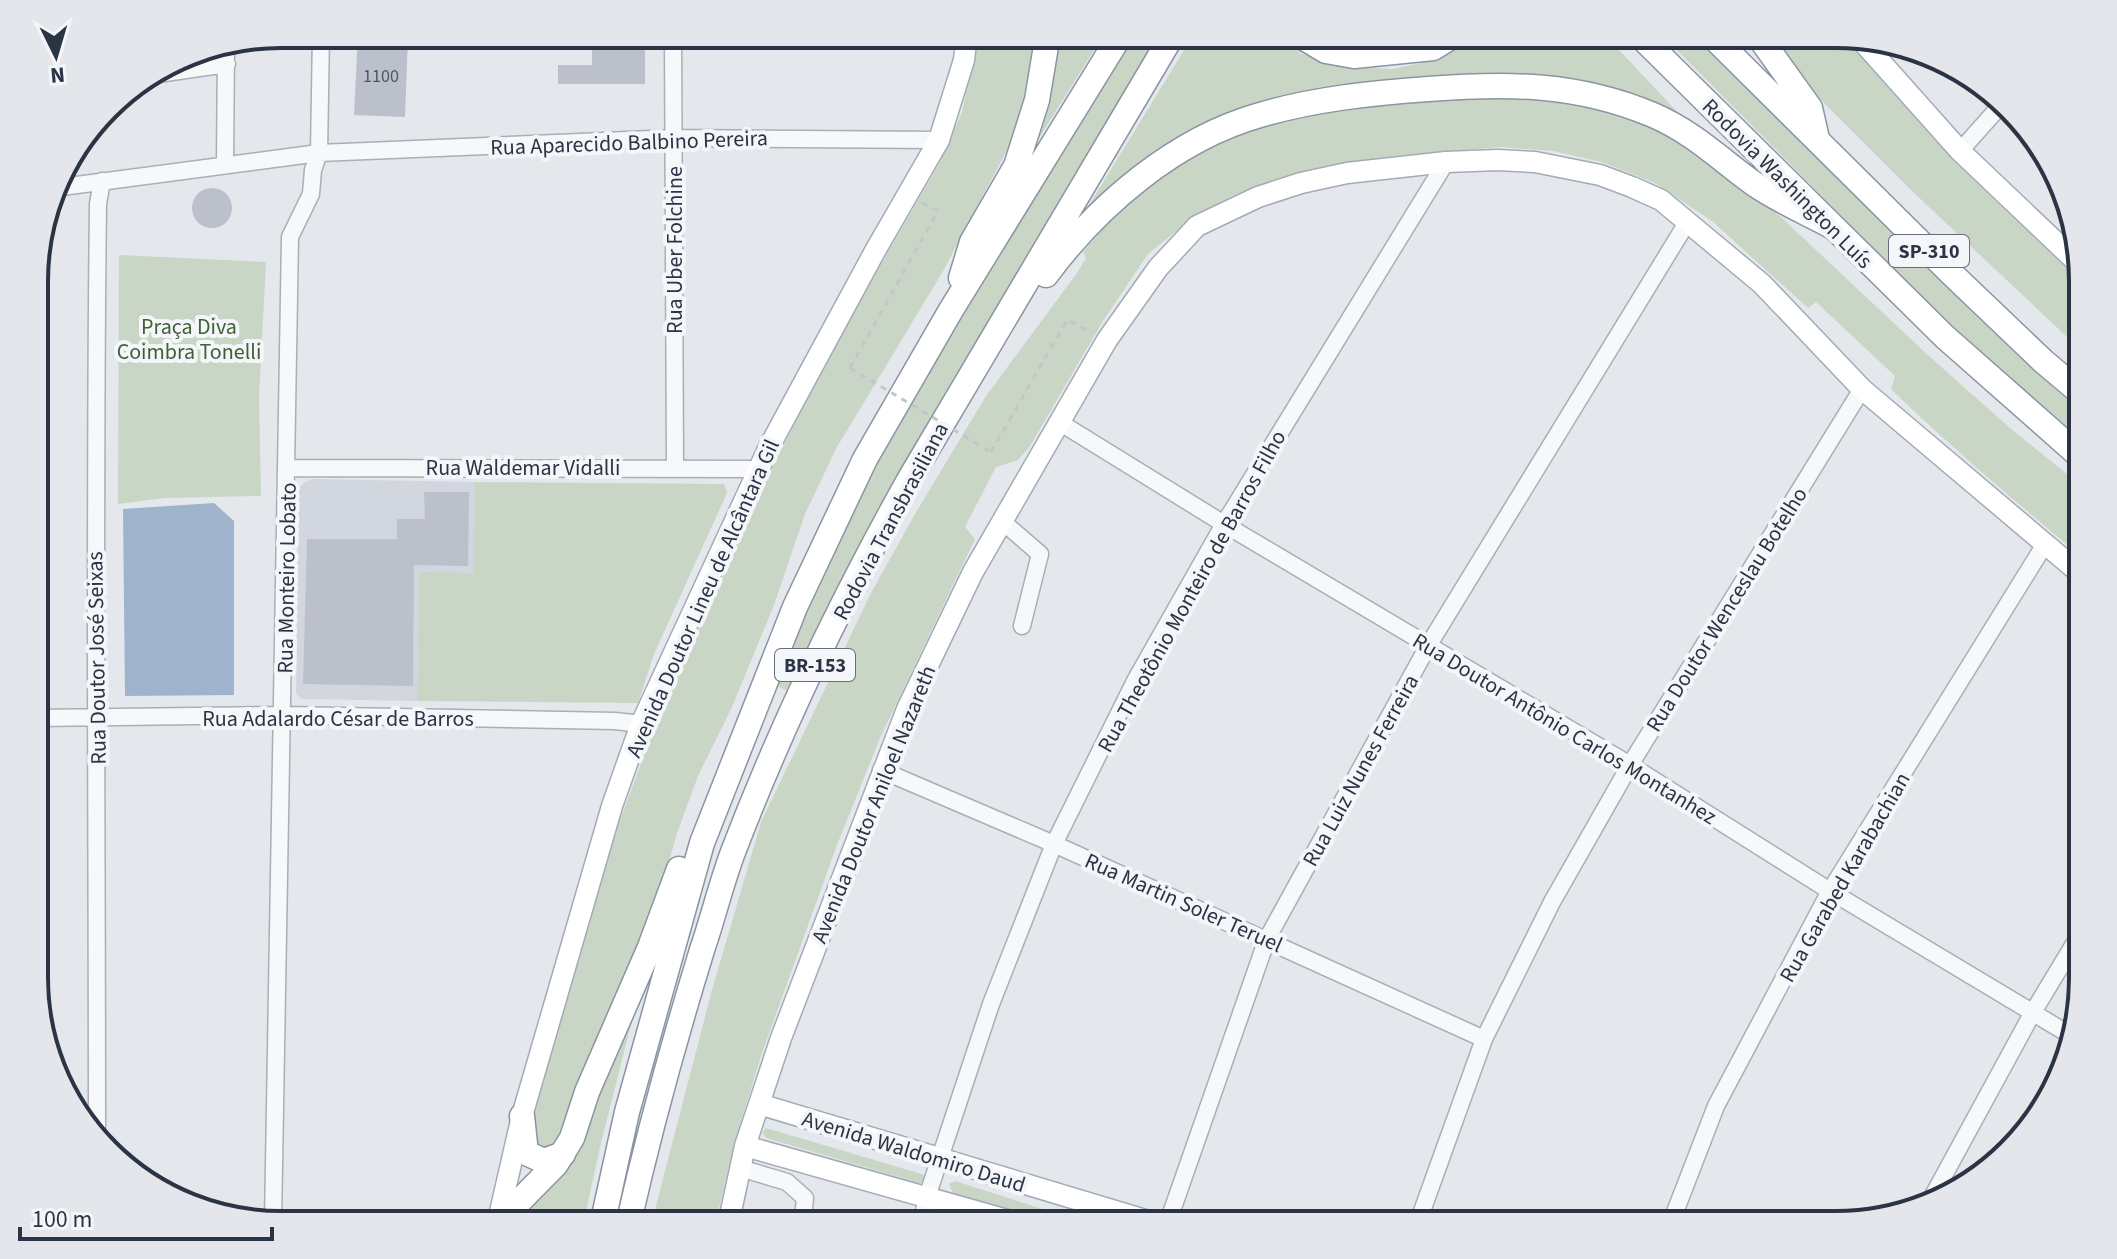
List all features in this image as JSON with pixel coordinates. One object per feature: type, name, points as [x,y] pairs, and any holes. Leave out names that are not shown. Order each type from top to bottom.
[{"type":"highway","points":[[951,310],[972,242],[1016,166],[1037,100],[1046,48]]},
{"type":"highway","name":"Rodovia Transbrasiliana","points":[[605,1211],[627,1112],[702,843],[795,607],[865,459],[951,310],[1112,48]]},
{"type":"highway","name":"Rodovia Transbrasiliana","points":[[631,1211],[682,1016],[732,855],[776,746],[869,552],[1165,48]]},
{"type":"highway","points":[[1321,48],[1354,56],[1433,48]]},
{"type":"highway","name":"Rodovia Washington Luís","points":[[1652,48],[1945,337],[2069,447]]},
{"type":"highway","name":"SP-310","points":[[1724,48],[1955,277],[2069,383]]},
{"type":"highway","points":[[1767,48],[1810,108],[1817,139]]},
{"type":"highway","points":[[1006,317],[1030,298],[1061,254],[1106,205],[1155,166],[1209,136],[1258,115],[1326,100],[1489,84],[1545,86],[1602,98],[1654,116],[1703,143],[1755,185],[1833,227]]},
{"type":"highway","points":[[509,1211],[563,1154],[572,1138],[613,1026],[650,947],[681,866],[702,843]]},
{"type":"highway","points":[[522,1116],[526,1153],[544,1161],[563,1154]]},
{"type":"main road","name":"Avenida Doutor Lineu de Alcântara Gil","points":[[500,1211],[522,1116],[612,806],[641,724],[759,469],[875,251],[939,140],[965,48]]},
{"type":"main road","points":[[1871,51],[1960,151],[2067,253]]},
{"type":"main road","name":"Avenida Doutor Aniloel Nazareth","points":[[731,1211],[745,1146],[781,1038],[881,770],[907,709],[973,572],[1107,340],[1158,268],[1197,226],[1258,197],[1347,173],[1446,162],[1535,162],[1600,175],[1661,200],[1688,221],[1762,284],[1862,389],[2069,564]]},
{"type":"main road","name":"Avenida Waldomiro Daud","points":[[759,1104],[1116,1211]]},
{"type":"main road","name":"Avenida Waldomiro Daud","points":[[745,1146],[976,1211]]},
{"type":"street","name":"Rua Monteiro Lobato","points":[[273,1211],[290,237],[311,194],[313,170],[319,153],[321,48]]},
{"type":"street","name":"Rua Uber Folchine","points":[[673,48],[675,467]]},
{"type":"street","points":[[225,165],[227,55]]},
{"type":"street","points":[[181,71],[227,64]]},
{"type":"street","points":[[1960,151],[1995,111]]},
{"type":"street","name":"Rua Aparecido Balbino Pereira","points":[[69,186],[319,153],[675,138],[939,140]]},
{"type":"street","name":"Rua Theotônio Monteiro de Barros Filho","points":[[924,1211],[991,1004],[1054,844],[1135,681],[1224,524],[1446,162]]},
{"type":"street","name":"Rua Doutor José Seixas","points":[[97,1121],[98,718],[94,466],[98,204],[102,181]]},
{"type":"street","name":"Rua Luiz Nunes Ferreira","points":[[1169,1211],[1267,939],[1428,646],[1688,221]]},
{"type":"street","name":"Rua Doutor Wenceslau Botelho","points":[[1422,1211],[1484,1039],[1552,902],[1630,765],[1862,389]]},
{"type":"street","name":"Rua Doutor Antônio Carlos Montanhez","points":[[1059,422],[1224,524],[1630,765],[1830,891],[2063,1031]]},
{"type":"street","name":"Rua Waldemar Vidalli","points":[[288,468],[759,469]]},
{"type":"street","points":[[1003,522],[1040,554],[1022,626]]},
{"type":"street","name":"Rua Garabed Karabachian","points":[[1675,1211],[1716,1106],[1830,891],[2045,544]]},
{"type":"street","name":"Rua Adalardo César de Barros","points":[[48,718],[284,715],[641,724]]},
{"type":"street","name":"Rua Martin Soler Teruel","points":[[881,770],[1267,939],[1484,1039]]},
{"type":"street","points":[[1937,1188],[2069,952]]},
{"type":"street","points":[[740,1168],[787,1182],[805,1198],[804,1211]]},
{"type":"path","points":[[938,211],[850,368],[991,452],[1067,320],[1107,340]]},
{"type":"shaded area","points":[[312,479],[475,482],[474,573],[419,573],[417,701],[302,699],[296,694],[298,489]]},
{"type":"green space","points":[[975,48],[1035,48],[1024,102],[1010,144],[942,273],[837,447],[805,514],[774,605],[732,707],[698,776],[677,833],[654,914],[563,1133],[552,1150],[534,1150],[527,1132],[563,1003],[618,825],[657,721],[774,464],[836,342],[939,164],[962,112]]},
{"type":"green space","points":[[1052,48],[1095,48],[1031,151]]},
{"type":"green space","points":[[1126,48],[1155,48],[952,380],[876,512],[789,686],[786,690],[774,685],[846,518],[913,394]]},
{"type":"green space","points":[[1185,48],[1294,48],[1301,54],[1350,67],[1393,69],[1434,60],[1452,48],[1617,48],[1682,117],[1650,105],[1396,85],[1143,163],[1088,207]]},
{"type":"green space","points":[[1675,48],[1707,48],[1955,295],[2069,401],[2069,431],[1944,319]]},
{"type":"green space","points":[[1780,48],[1859,49],[1961,163],[2069,268],[2069,339],[1913,192],[1794,71]]},
{"type":"green space","points":[[1545,90],[1648,121],[1751,189],[1930,357],[2069,476],[2069,546],[1937,433],[1891,389],[1895,376],[1816,302],[1808,308],[1712,221],[1653,182],[1601,162],[1553,151],[1501,147],[1400,156],[1299,172],[1236,194],[1192,218],[1148,254],[1103,321],[1030,446],[1018,460],[996,467],[965,527],[975,539],[880,738],[837,845],[762,1053],[735,1140],[718,1211],[655,1211],[712,990],[761,822],[871,593],[986,396],[1077,273],[1086,258],[1083,252],[1117,212],[1160,173],[1256,124],[1323,108]]},
{"type":"green space","name":"Praça Diva Coimbra Tonelli","points":[[119,255],[266,262],[259,397],[261,496],[165,498],[118,504]]},
{"type":"green space","points":[[475,482],[724,484],[727,493],[654,654],[638,703],[417,701],[419,572],[473,573]]},
{"type":"green space","points":[[635,1009],[586,1211],[515,1211]]},
{"type":"green space","points":[[766,1128],[925,1175],[925,1180],[920,1183],[766,1138],[762,1133]]},
{"type":"green space","points":[[955,1181],[1049,1211],[1009,1211],[953,1194],[949,1184]]},
{"type":"water","points":[[214,503],[234,521],[234,695],[125,696],[123,509]]},
{"type":"building","points":[[357,48],[408,48],[405,117],[354,115]]},
{"type":"building","points":[[592,48],[645,48],[645,84],[558,84],[558,65],[592,65]]},
{"type":"building","points":[[212,188],[226,194],[232,208],[226,222],[212,228],[198,222],[192,208],[198,194]]},
{"type":"building","points":[[424,492],[469,492],[468,566],[414,565],[413,686],[303,684],[307,539],[397,539],[397,519],[425,519]]}]
